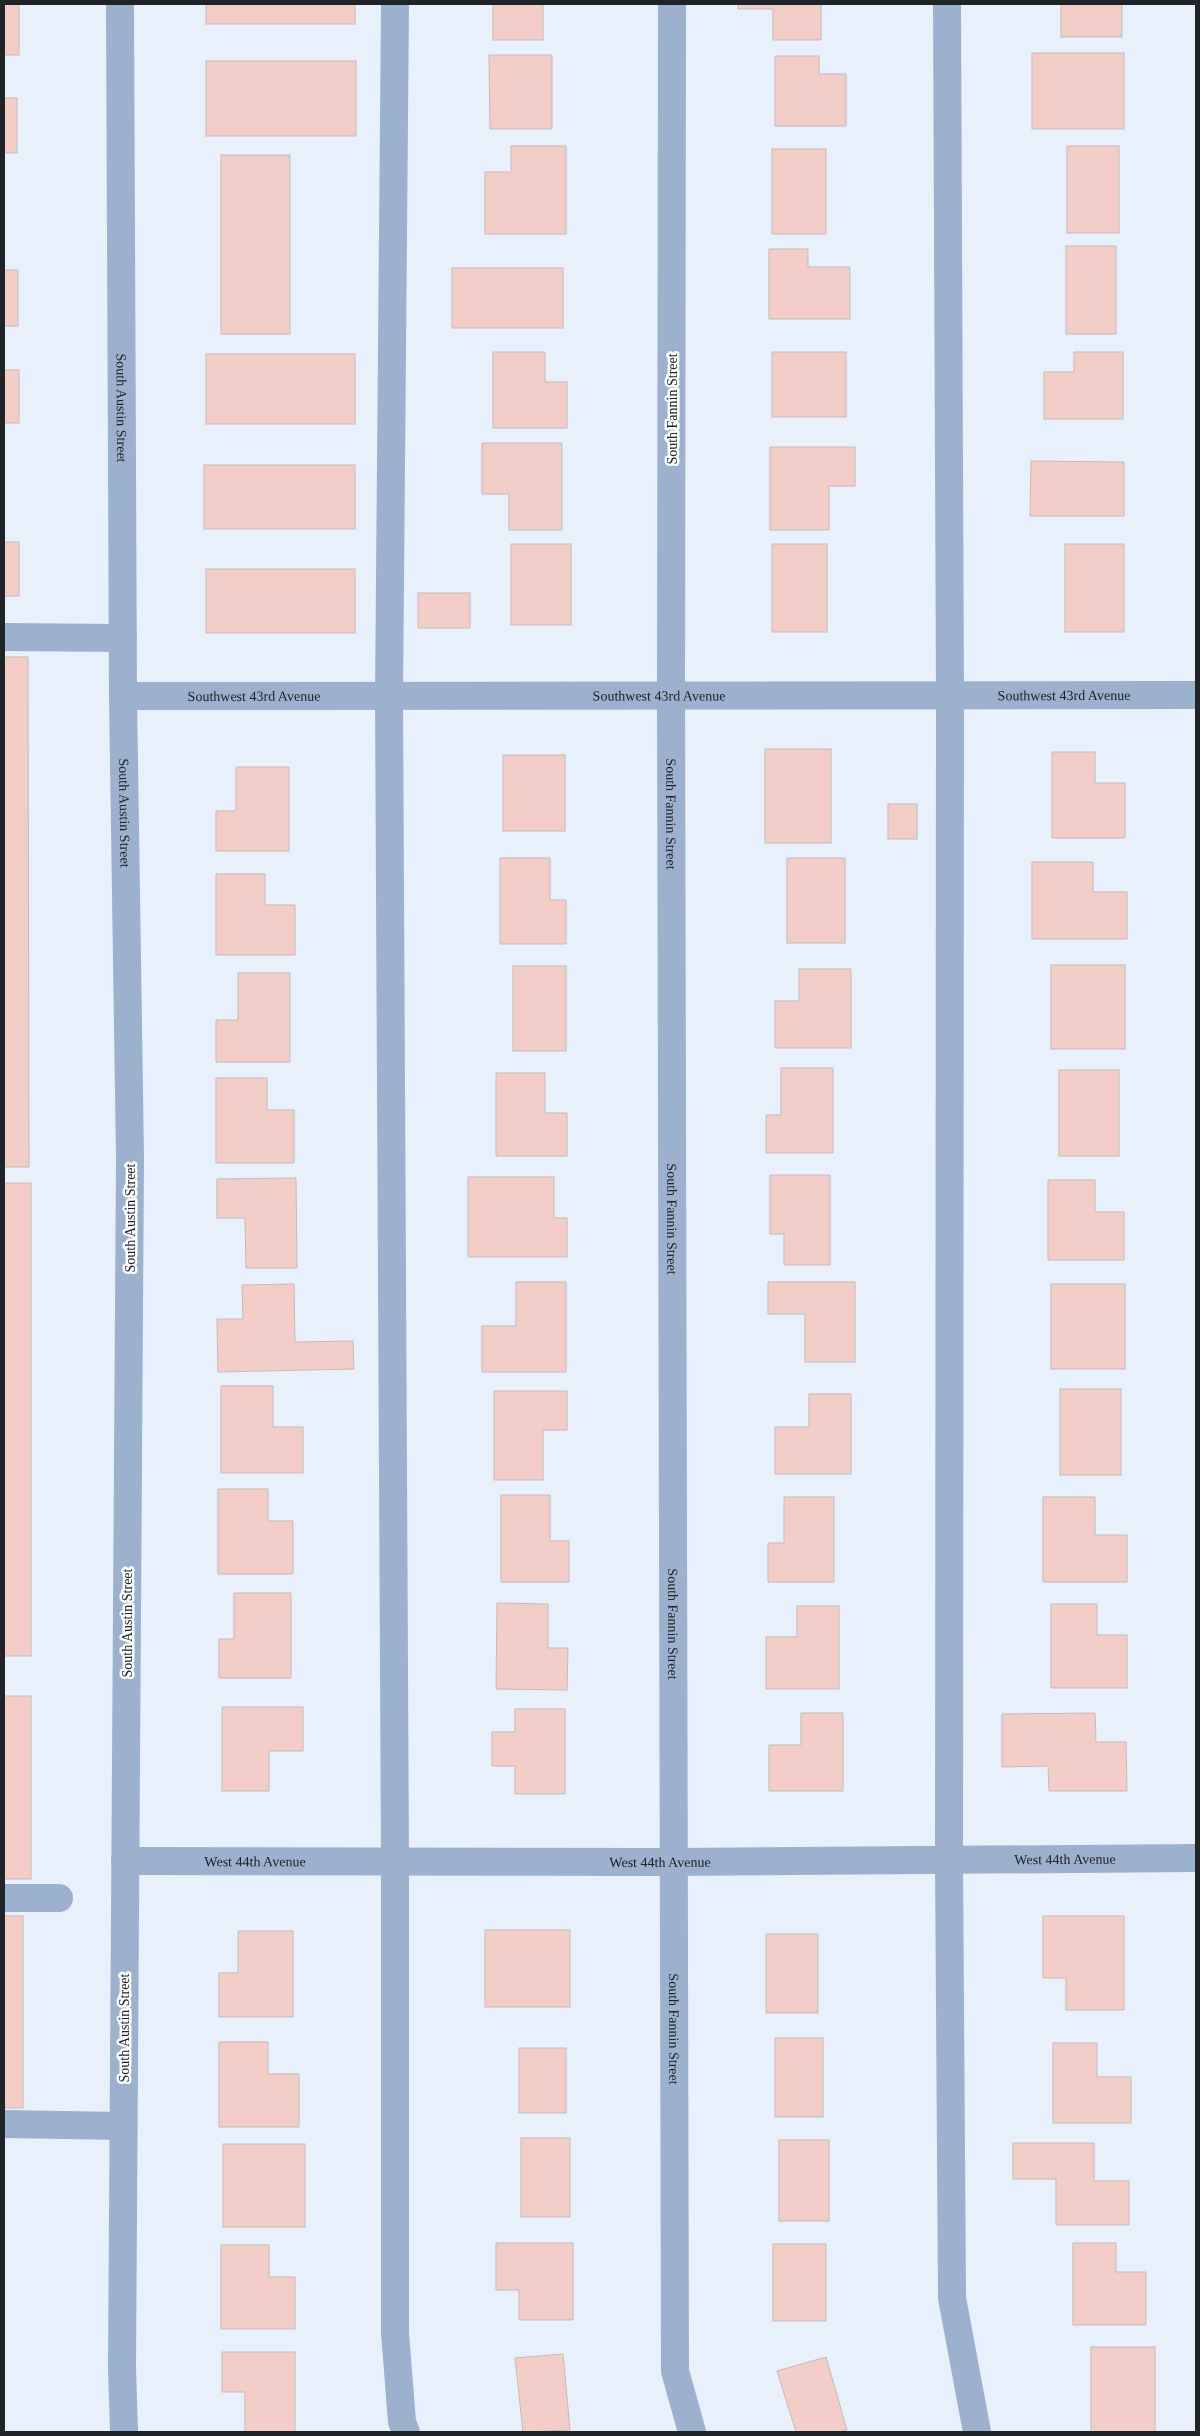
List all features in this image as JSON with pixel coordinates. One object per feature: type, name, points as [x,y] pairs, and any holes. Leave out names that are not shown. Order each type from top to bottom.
[{"type":"street","name":"South Austin Street","points":[[120,4],[124,696],[130,1158],[125,1861],[124,2432]]},
{"type":"street","points":[[394,4],[389,696],[395,1861],[395,2333],[402,2422],[406,2432]]},
{"type":"street","name":"South Fannin Street","points":[[672,4],[671,695],[675,2371],[692,2432]]},
{"type":"street","points":[[947,4],[950,695],[949,1860],[952,2298],[977,2432]]},
{"type":"street","points":[[4,637],[124,638]]},
{"type":"street","name":"Southwest 43rd Avenue","points":[[124,696],[1196,695]]},
{"type":"street","name":"West 44th Avenue","points":[[125,1861],[673,1862],[1196,1858]]},
{"type":"street","points":[[4,1898],[59,1898]]},
{"type":"street","points":[[4,2124],[124,2126]]},
{"type":"building","points":[[4,4],[19,4],[19,55],[4,55]]},
{"type":"building","points":[[206,4],[355,4],[355,24],[206,24]]},
{"type":"building","points":[[493,4],[543,4],[543,40],[493,40]]},
{"type":"building","points":[[738,4],[821,4],[821,40],[773,40],[773,9],[738,9]]},
{"type":"building","points":[[1061,4],[1122,4],[1122,37],[1061,37]]},
{"type":"building","points":[[1032,53],[1124,53],[1124,129],[1032,129]]},
{"type":"building","points":[[489,55],[552,55],[552,129],[490,129]]},
{"type":"building","points":[[775,56],[819,56],[819,74],[846,74],[846,126],[775,126]]},
{"type":"building","points":[[206,61],[356,61],[356,136],[206,136]]},
{"type":"building","points":[[4,98],[17,98],[17,153],[4,153]]},
{"type":"building","points":[[511,146],[566,146],[566,234],[485,234],[485,172],[511,172]]},
{"type":"building","points":[[1067,146],[1119,146],[1119,233],[1067,233]]},
{"type":"building","points":[[772,149],[826,149],[826,234],[772,234]]},
{"type":"building","points":[[221,155],[290,155],[290,334],[221,334]]},
{"type":"building","points":[[1066,246],[1116,246],[1116,334],[1066,334]]},
{"type":"building","points":[[769,249],[808,249],[808,267],[850,267],[850,319],[769,319]]},
{"type":"building","points":[[452,268],[563,268],[563,328],[452,328]]},
{"type":"building","points":[[4,270],[18,270],[18,326],[4,326]]},
{"type":"building","points":[[493,352],[545,352],[545,382],[567,382],[567,428],[493,428]]},
{"type":"building","points":[[772,352],[846,352],[846,417],[772,417]]},
{"type":"building","points":[[1074,352],[1123,352],[1123,419],[1044,419],[1044,372],[1074,372]]},
{"type":"building","points":[[206,354],[355,354],[355,424],[206,424]]},
{"type":"building","points":[[4,370],[19,370],[19,423],[4,423]]},
{"type":"building","points":[[482,443],[562,443],[562,530],[509,530],[509,494],[482,494]]},
{"type":"building","points":[[770,447],[855,447],[855,486],[829,486],[829,530],[770,530]]},
{"type":"building","points":[[1031,461],[1124,462],[1124,516],[1030,516]]},
{"type":"building","points":[[204,465],[355,465],[355,529],[204,529]]},
{"type":"building","points":[[4,542],[19,542],[19,596],[4,596]]},
{"type":"building","points":[[511,544],[571,544],[571,625],[511,625]]},
{"type":"building","points":[[772,544],[827,544],[827,632],[772,632]]},
{"type":"building","points":[[1065,544],[1124,544],[1124,632],[1065,632]]},
{"type":"building","points":[[206,569],[355,569],[355,633],[206,633]]},
{"type":"building","points":[[418,593],[470,593],[470,628],[418,628]]},
{"type":"building","points":[[4,657],[28,657],[29,1167],[4,1167]]},
{"type":"building","points":[[765,749],[831,749],[831,843],[765,843]]},
{"type":"building","points":[[1052,752],[1095,752],[1095,783],[1125,783],[1125,838],[1052,838]]},
{"type":"building","points":[[503,755],[565,755],[565,831],[503,831]]},
{"type":"building","points":[[236,767],[289,767],[289,851],[216,851],[216,811],[236,811]]},
{"type":"building","points":[[888,804],[917,804],[917,839],[888,839]]},
{"type":"building","points":[[500,858],[550,858],[550,900],[566,900],[566,944],[500,944]]},
{"type":"building","points":[[787,858],[845,858],[845,943],[787,943]]},
{"type":"building","points":[[1032,862],[1093,862],[1093,892],[1127,892],[1127,939],[1032,939]]},
{"type":"building","points":[[216,874],[265,874],[265,905],[295,905],[295,955],[216,955]]},
{"type":"building","points":[[1051,965],[1125,965],[1125,1049],[1051,1049]]},
{"type":"building","points":[[513,966],[566,966],[566,1051],[513,1051]]},
{"type":"building","points":[[799,969],[851,969],[851,1048],[775,1048],[775,1001],[799,1001]]},
{"type":"building","points":[[238,973],[290,973],[290,1062],[216,1062],[216,1020],[238,1020]]},
{"type":"building","points":[[781,1068],[833,1068],[833,1153],[766,1153],[766,1115],[781,1115]]},
{"type":"building","points":[[1059,1070],[1119,1070],[1119,1156],[1059,1156]]},
{"type":"building","points":[[496,1073],[545,1073],[545,1113],[567,1113],[567,1156],[496,1156]]},
{"type":"building","points":[[216,1078],[267,1078],[267,1110],[294,1110],[294,1163],[216,1163]]},
{"type":"building","points":[[770,1175],[830,1175],[830,1265],[784,1265],[784,1234],[770,1234]]},
{"type":"building","points":[[468,1177],[554,1177],[554,1218],[567,1218],[567,1257],[468,1257]]},
{"type":"building","points":[[296,1178],[297,1268],[246,1268],[245,1218],[217,1218],[217,1179]]},
{"type":"building","points":[[1048,1180],[1095,1180],[1095,1212],[1124,1212],[1124,1260],[1048,1260]]},
{"type":"building","points":[[4,1183],[31,1183],[31,1656],[4,1656]]},
{"type":"building","points":[[516,1282],[566,1282],[566,1372],[482,1372],[482,1326],[516,1326]]},
{"type":"building","points":[[768,1282],[855,1282],[855,1362],[805,1362],[805,1314],[768,1314]]},
{"type":"building","points":[[294,1284],[295,1342],[353,1341],[354,1369],[218,1372],[217,1319],[243,1319],[242,1285]]},
{"type":"building","points":[[1051,1284],[1125,1284],[1125,1369],[1051,1369]]},
{"type":"building","points":[[221,1386],[273,1386],[273,1427],[303,1427],[303,1473],[221,1473]]},
{"type":"building","points":[[1060,1389],[1121,1389],[1121,1475],[1060,1475]]},
{"type":"building","points":[[494,1391],[567,1391],[567,1430],[543,1430],[543,1480],[494,1480]]},
{"type":"building","points":[[809,1394],[851,1394],[851,1474],[775,1474],[775,1427],[809,1427]]},
{"type":"building","points":[[218,1489],[268,1489],[268,1521],[293,1521],[293,1574],[218,1574]]},
{"type":"building","points":[[501,1495],[550,1495],[550,1541],[569,1541],[569,1582],[501,1582]]},
{"type":"building","points":[[784,1497],[834,1497],[834,1582],[768,1582],[768,1543],[784,1543]]},
{"type":"building","points":[[1043,1497],[1095,1497],[1095,1535],[1127,1535],[1127,1582],[1043,1582]]},
{"type":"building","points":[[234,1593],[291,1593],[291,1678],[219,1678],[219,1639],[234,1639]]},
{"type":"building","points":[[497,1603],[548,1604],[548,1648],[568,1648],[567,1690],[496,1689]]},
{"type":"building","points":[[1051,1604],[1097,1604],[1097,1635],[1127,1635],[1127,1688],[1051,1688]]},
{"type":"building","points":[[797,1606],[839,1606],[839,1689],[766,1689],[766,1637],[797,1637]]},
{"type":"building","points":[[4,1696],[31,1696],[31,1879],[4,1879]]},
{"type":"building","points":[[222,1707],[303,1707],[303,1751],[269,1751],[269,1791],[222,1791]]},
{"type":"building","points":[[515,1709],[565,1709],[565,1794],[515,1794],[515,1766],[492,1766],[492,1732],[515,1732]]},
{"type":"building","points":[[801,1713],[843,1713],[843,1791],[769,1791],[769,1745],[801,1745]]},
{"type":"building","points":[[1095,1713],[1096,1742],[1126,1742],[1127,1791],[1049,1791],[1048,1766],[1002,1767],[1002,1714]]},
{"type":"building","points":[[4,1916],[23,1916],[23,2108],[4,2108]]},
{"type":"building","points":[[1043,1916],[1124,1916],[1124,2010],[1066,2010],[1066,1978],[1043,1978]]},
{"type":"building","points":[[485,1930],[570,1930],[570,2007],[485,2007]]},
{"type":"building","points":[[238,1931],[293,1931],[293,2017],[219,2017],[219,1973],[238,1973]]},
{"type":"building","points":[[766,1934],[818,1934],[818,2013],[766,2013]]},
{"type":"building","points":[[775,2038],[823,2038],[823,2117],[775,2117]]},
{"type":"building","points":[[219,2042],[268,2042],[268,2074],[299,2074],[299,2127],[219,2127]]},
{"type":"building","points":[[1053,2043],[1097,2043],[1097,2077],[1131,2077],[1131,2123],[1053,2123]]},
{"type":"building","points":[[519,2048],[566,2048],[566,2113],[519,2113]]},
{"type":"building","points":[[521,2138],[570,2138],[570,2217],[521,2217]]},
{"type":"building","points":[[779,2140],[829,2140],[829,2221],[779,2221]]},
{"type":"building","points":[[1013,2143],[1094,2143],[1094,2181],[1129,2181],[1129,2225],[1056,2225],[1056,2179],[1013,2179]]},
{"type":"building","points":[[223,2144],[305,2144],[305,2227],[223,2227]]},
{"type":"building","points":[[496,2243],[573,2243],[573,2320],[519,2320],[519,2290],[496,2290]]},
{"type":"building","points":[[1073,2243],[1116,2243],[1116,2272],[1146,2272],[1146,2325],[1073,2325]]},
{"type":"building","points":[[773,2244],[826,2244],[826,2321],[773,2321]]},
{"type":"building","points":[[221,2245],[269,2245],[269,2277],[295,2277],[295,2329],[221,2329]]},
{"type":"building","points":[[1091,2347],[1155,2347],[1155,2432],[1091,2432]]},
{"type":"building","points":[[222,2352],[295,2352],[295,2432],[245,2432],[245,2392],[222,2392]]},
{"type":"building","points":[[563,2354],[570,2430],[523,2432],[515,2358]]},
{"type":"building","points":[[826,2357],[847,2430],[839,2432],[796,2432],[777,2371]]}]
